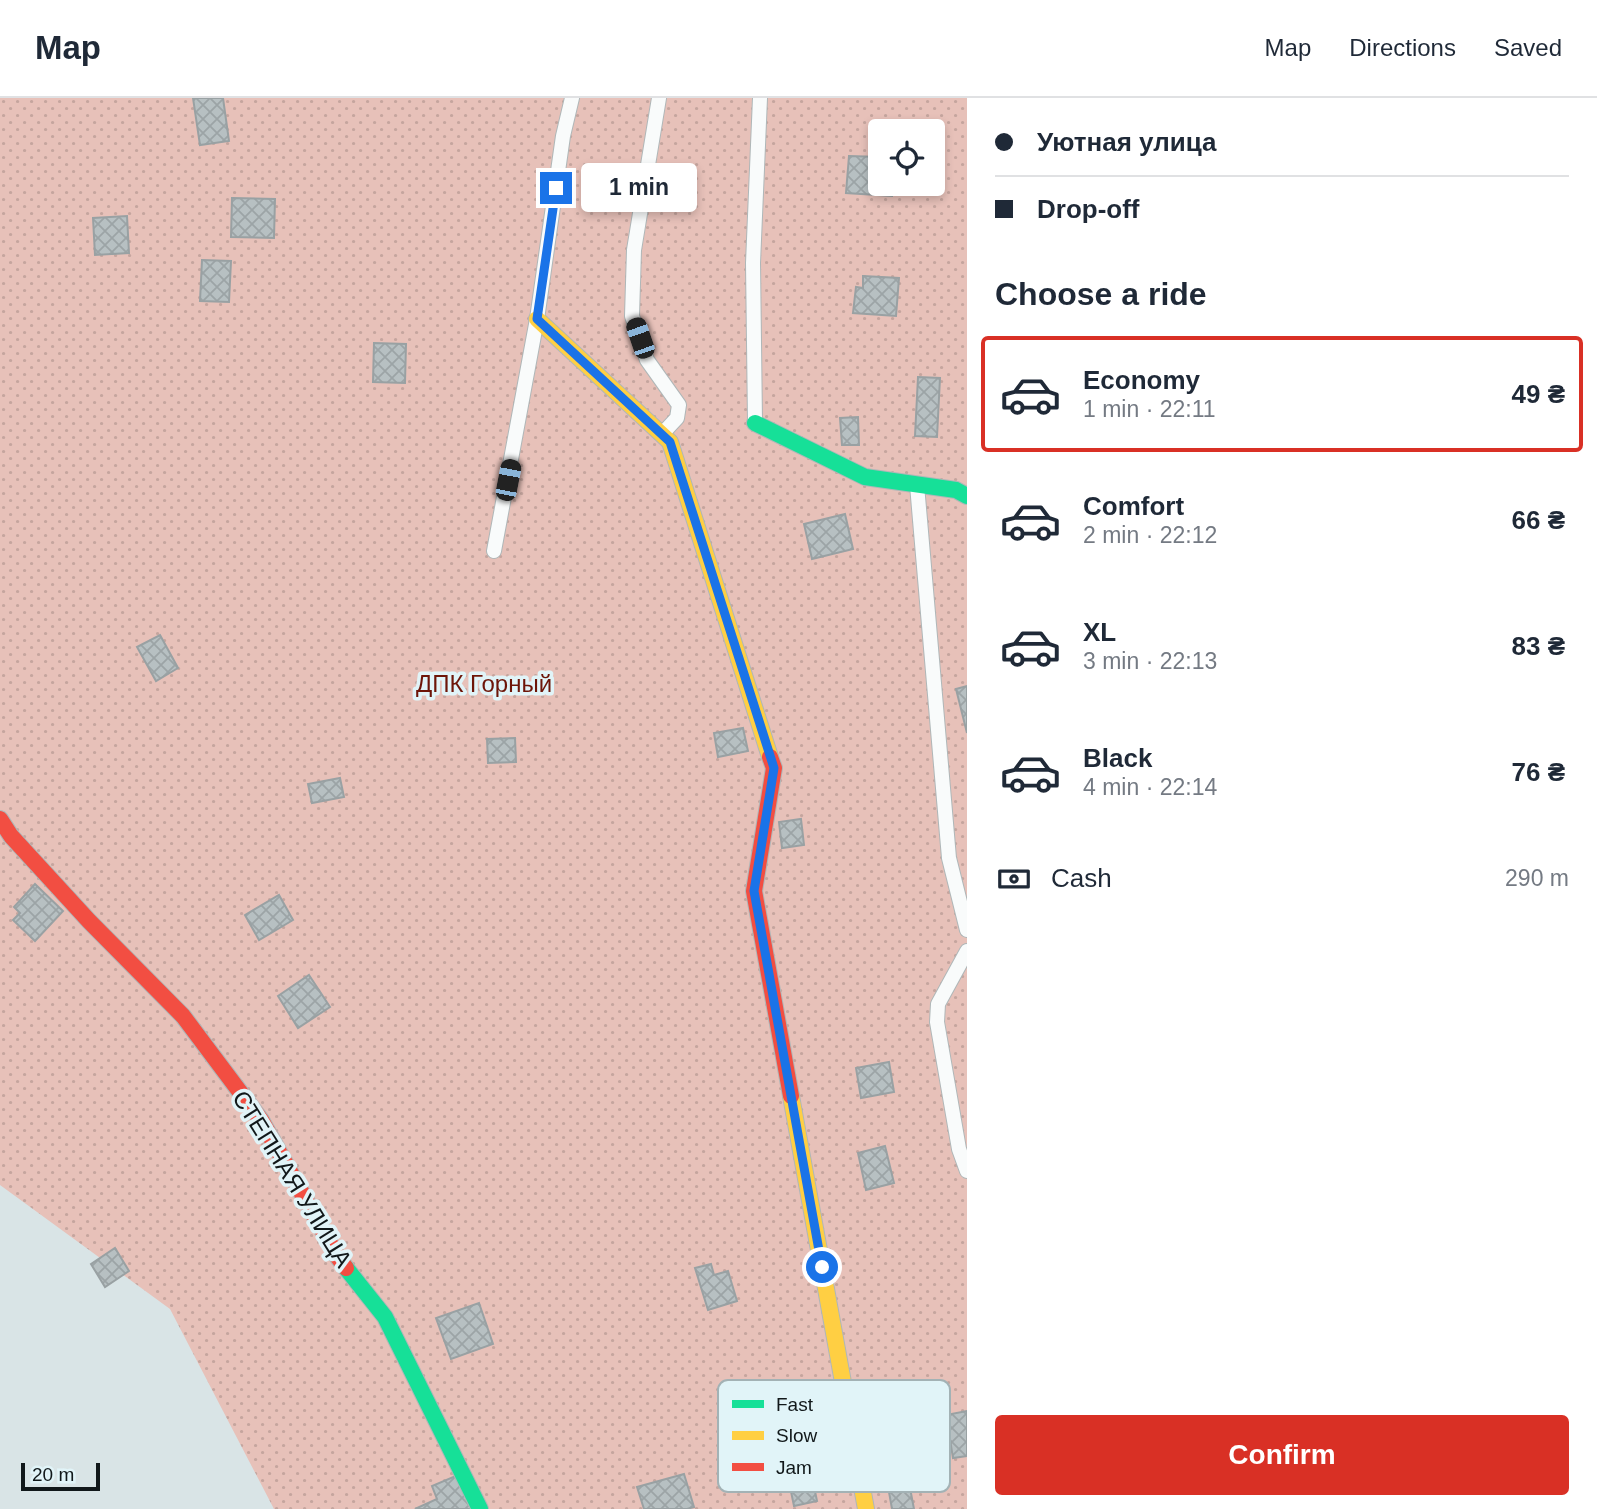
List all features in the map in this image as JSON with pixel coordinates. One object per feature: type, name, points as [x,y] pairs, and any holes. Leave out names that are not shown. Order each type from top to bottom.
[{"type":"street","points":[[537,319],[670,442],[774,768],[754,891],[843,1380]]},
{"type":"street","points":[[755,423],[865,477],[956,490],[967,496]]},
{"type":"street","name":"СТЕПНАЯ УЛИЦА","points":[[0,819],[11,836],[89,921],[183,1016],[261,1121],[337,1256],[385,1317],[480,1509]]},
{"type":"lane","points":[[494,551],[537,319],[563,136],[572,98]]},
{"type":"lane","points":[[659,98],[634,250],[632,316],[647,359],[679,405],[677,418],[662,435]]},
{"type":"lane","points":[[755,423],[753,263],[760,98]]},
{"type":"lane","points":[[917,484],[949,858],[967,930]]},
{"type":"lane","points":[[967,951],[938,1004],[937,1022],[959,1149],[967,1171]]},
{"type":"green space","name":"ДПК Горный","points":[[0,98],[967,98],[967,1509],[274,1509],[170,1309],[0,1185]]},
{"type":"building","points":[[193,98],[223,98],[229,141],[200,145]]},
{"type":"building","points":[[849,156],[868,157],[868,194],[846,193]]},
{"type":"building","points":[[232,198],[275,199],[274,238],[231,237]]},
{"type":"building","points":[[127,216],[129,253],[95,255],[93,218]]},
{"type":"building","points":[[202,260],[231,261],[229,302],[200,301]]},
{"type":"building","points":[[863,276],[899,278],[896,316],[853,313],[856,287],[863,288]]},
{"type":"building","points":[[374,343],[406,344],[405,383],[373,382]]},
{"type":"building","points":[[918,377],[940,378],[937,437],[915,436]]},
{"type":"building","points":[[858,417],[859,445],[842,445],[840,418]]},
{"type":"building","points":[[845,514],[853,549],[812,559],[804,524]]},
{"type":"building","points":[[160,635],[178,668],[156,681],[137,647]]},
{"type":"building","points":[[967,686],[967,733],[956,689]]},
{"type":"building","points":[[743,728],[748,751],[718,757],[714,733]]},
{"type":"building","points":[[515,738],[516,762],[488,763],[487,739]]},
{"type":"building","points":[[340,778],[344,797],[312,803],[308,784]]},
{"type":"building","points":[[801,819],[804,845],[782,848],[779,822]]},
{"type":"building","points":[[35,884],[63,911],[35,941],[13,920],[20,913],[14,907]]},
{"type":"building","points":[[279,895],[293,920],[259,940],[245,915]]},
{"type":"building","points":[[309,975],[330,1007],[298,1028],[278,996]]},
{"type":"building","points":[[889,1062],[894,1092],[861,1098],[856,1068]]},
{"type":"building","points":[[885,1146],[894,1183],[866,1190],[858,1153]]},
{"type":"building","points":[[115,1248],[129,1271],[105,1287],[91,1264]]},
{"type":"building","points":[[711,1264],[714,1275],[728,1271],[737,1301],[708,1310],[695,1268]]},
{"type":"building","points":[[479,1303],[493,1344],[451,1359],[436,1318]]},
{"type":"building","points":[[967,1411],[967,1456],[953,1458],[950,1414]]},
{"type":"building","points":[[684,1474],[694,1507],[644,1509],[637,1487]]},
{"type":"building","points":[[458,1475],[473,1509],[415,1509],[437,1499],[432,1486]]},
{"type":"building","points":[[791,1492],[815,1492],[817,1501],[794,1506]]},
{"type":"building","points":[[889,1492],[911,1492],[914,1509],[892,1509]]},
{"type":"traffic: fast","points":[[755,423],[865,477],[956,490],[967,496]]},
{"type":"traffic: fast","points":[[346,1268],[385,1317],[480,1509]]},
{"type":"traffic: slow","points":[[537,319],[670,442],[770,757]]},
{"type":"traffic: slow","points":[[791,1096],[843,1380]]},
{"type":"traffic: slow","points":[[863,1492],[866,1509]]},
{"type":"traffic: jam","points":[[770,757],[774,768],[754,891],[791,1096]]},
{"type":"traffic: jam","points":[[0,819],[11,836],[89,921],[183,1016],[261,1120],[346,1268]]},
{"type":"route","points":[[556,188],[537,319],[670,442],[774,768],[754,891],[822,1267]]}]
